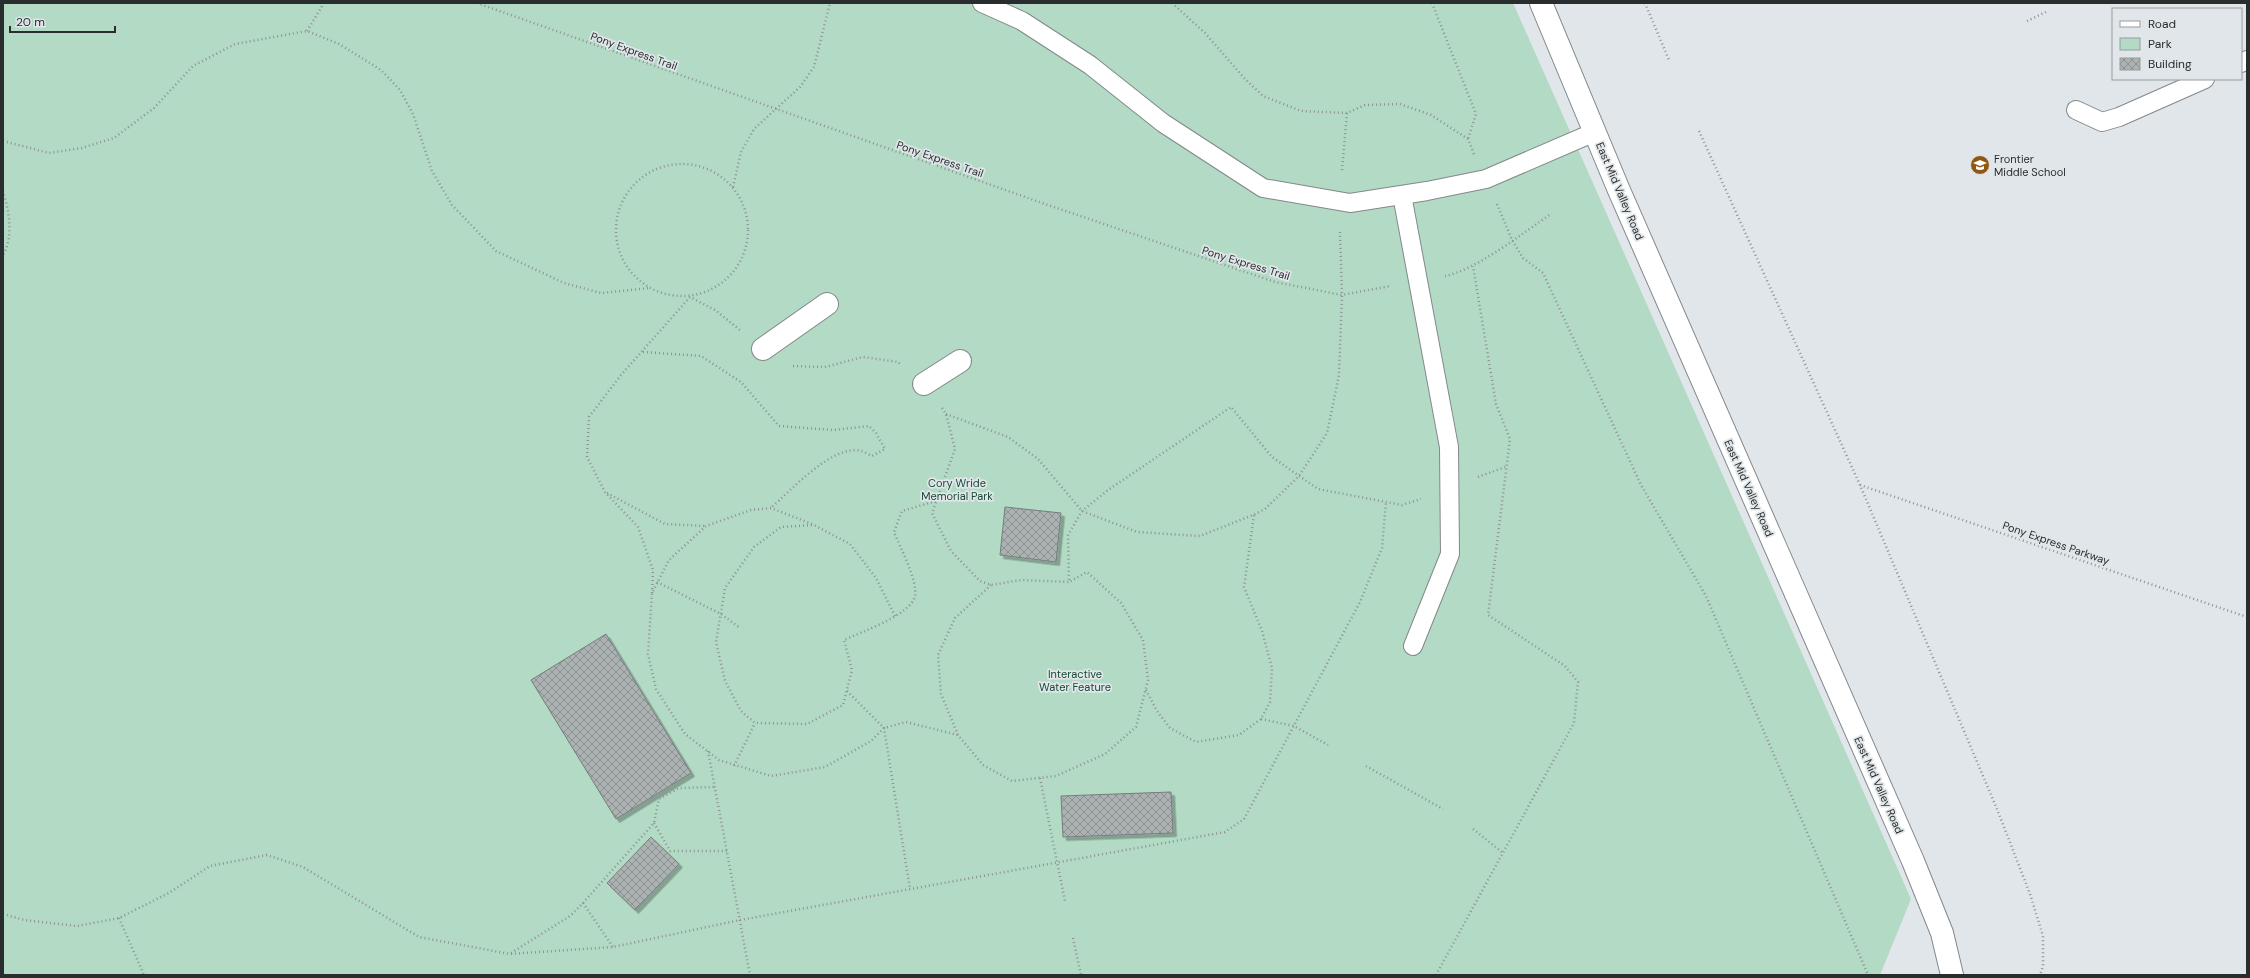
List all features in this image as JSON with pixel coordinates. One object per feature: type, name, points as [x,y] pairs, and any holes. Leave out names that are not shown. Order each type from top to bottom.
[{"type":"street","name":"East Mid Valley Road","points":[[1541,3],[1595,132],[1913,861],[1942,933],[1952,975]]},
{"type":"street","points":[[763,349],[827,304]]},
{"type":"street","points":[[924,384],[960,361]]},
{"type":"lane","points":[[982,3],[1022,21],[1090,65],[1163,123],[1263,188],[1350,203],[1402,195],[1486,179],[1595,132]]},
{"type":"lane","points":[[2076,110],[2102,122],[2119,117],[2203,80]]},
{"type":"lane","points":[[1402,195],[1449,447],[1450,554],[1413,646]]},
{"type":"path","points":[[307,31],[324,3]]},
{"type":"path","name":"Pony Express Trail","points":[[477,3],[1045,204],[1275,282],[1342,295],[1396,284]]},
{"type":"path","points":[[733,187],[741,152],[754,129],[774,109],[800,88],[814,67],[830,3]]},
{"type":"path","points":[[1172,3],[1205,33],[1245,79],[1263,96],[1302,111],[1347,113],[1365,105],[1400,104],[1430,115],[1468,139],[1474,155]]},
{"type":"path","points":[[1432,3],[1476,114],[1468,139]]},
{"type":"path","points":[[1645,3],[1669,60]]},
{"type":"path","points":[[2027,21],[2046,12]]},
{"type":"path","points":[[3,141],[49,153],[82,148],[114,138],[154,108],[193,66],[235,44],[307,31],[339,44],[381,70],[400,90],[413,114],[432,171],[452,205],[496,250],[564,283],[601,293],[650,288]]},
{"type":"path","points":[[1342,170],[1347,113]]},
{"type":"path","points":[[1699,131],[1860,485],[2030,894],[2043,936],[2043,966],[2040,975]]},
{"type":"path","points":[[687,164],[709,169],[733,187],[741,199],[748,219],[748,240],[742,260],[729,278],[712,290],[690,297],[671,296],[650,288],[633,274],[621,256],[616,234],[619,211],[628,191],[644,176],[665,166],[687,164]]},
{"type":"path","points":[[3,191],[10,211],[7,248],[3,255]]},
{"type":"path","points":[[1495,200],[1512,240],[1523,258],[1543,273],[1641,485],[1706,596],[1868,975]]},
{"type":"path","points":[[1439,278],[1459,274],[1473,266],[1551,214]]},
{"type":"path","points":[[946,414],[1008,437],[1038,459],[1082,511],[1137,532],[1200,536],[1253,515],[1265,509],[1300,476],[1327,432],[1338,375],[1342,295],[1340,232]]},
{"type":"path","points":[[1436,975],[1574,723],[1578,682],[1565,666],[1488,615],[1505,467],[1510,439],[1496,404],[1473,266]]},
{"type":"path","points":[[690,297],[715,310],[763,349],[792,366],[826,367],[863,357],[898,362],[932,391],[946,414],[955,449],[932,514],[951,551],[980,581],[991,585],[1021,580],[1069,582],[1087,572],[1121,602],[1144,640],[1148,680],[1136,727],[1105,754],[1056,776],[1012,781],[983,765],[958,735],[941,694],[938,655],[955,618],[991,585]]},
{"type":"path","points":[[690,297],[643,352],[620,375],[589,417],[587,457],[605,492],[638,526],[653,570],[648,654],[656,689],[685,734],[719,760],[734,766],[771,776],[826,767],[871,741],[884,728],[906,722],[958,735]]},
{"type":"path","points":[[643,352],[702,356],[741,382],[779,426],[833,430],[869,426],[876,433],[885,449],[872,456],[860,451],[845,453],[820,463],[771,508]]},
{"type":"path","points":[[1069,582],[1068,535],[1082,511],[1108,490],[1231,407],[1272,457],[1318,489],[1402,505],[1423,498]]},
{"type":"path","points":[[1473,478],[1505,467]]},
{"type":"path","name":"Pony Express Parkway","points":[[1860,485],[2247,616]]},
{"type":"path","points":[[605,492],[665,524],[706,526],[751,510],[771,508],[814,525],[850,544],[876,578],[895,616]]},
{"type":"path","points":[[814,525],[781,527],[754,548],[725,588],[716,642],[725,681],[741,710],[755,723],[807,724],[843,705],[852,670],[844,640],[895,616],[913,603],[916,595],[913,580],[894,532],[902,511],[937,500]]},
{"type":"path","points":[[3,914],[24,920],[77,926],[119,918],[168,893],[210,866],[267,855],[303,867],[419,937],[510,954],[613,947],[740,920],[1225,832],[1244,819],[1360,602],[1382,548],[1386,502]]},
{"type":"path","points":[[1145,689],[1157,711],[1170,728],[1196,742],[1239,735],[1261,719],[1270,702],[1272,668],[1262,631],[1244,587],[1253,515]]},
{"type":"path","points":[[652,593],[669,560],[706,526]]},
{"type":"path","points":[[657,582],[720,614],[740,628]]},
{"type":"path","points":[[847,691],[884,728],[910,889]]},
{"type":"path","points":[[1261,719],[1294,726],[1328,746]]},
{"type":"path","points":[[734,766],[755,723]]},
{"type":"path","points":[[708,751],[728,851],[750,975]]},
{"type":"path","points":[[1366,766],[1443,809]]},
{"type":"path","points":[[1040,778],[1065,901]]},
{"type":"path","points":[[510,954],[570,916],[583,903],[654,823],[659,799],[679,788],[715,787]]},
{"type":"path","points":[[654,823],[670,851],[728,851]]},
{"type":"path","points":[[1473,829],[1503,852]]},
{"type":"path","points":[[583,903],[613,947]]},
{"type":"path","points":[[119,918],[144,975]]},
{"type":"path","points":[[1073,938],[1081,975]]},
{"type":"green space","name":"Cory Wride Memorial Park","points":[[3,3],[1513,3],[1911,899],[1880,975],[3,975]]},
{"type":"building","points":[[1005,507],[1061,513],[1056,562],[1000,555]]},
{"type":"building","points":[[606,634],[691,773],[616,819],[531,680]]},
{"type":"building","points":[[1171,792],[1173,833],[1063,837],[1061,796]]},
{"type":"building","points":[[651,837],[679,864],[635,910],[607,883]]},
{"type":"place","name":"Frontier Middle School","points":[[1980,165]]},
{"type":"park label","name":"Interactive Water Feature","points":[[1075,680]]}]
